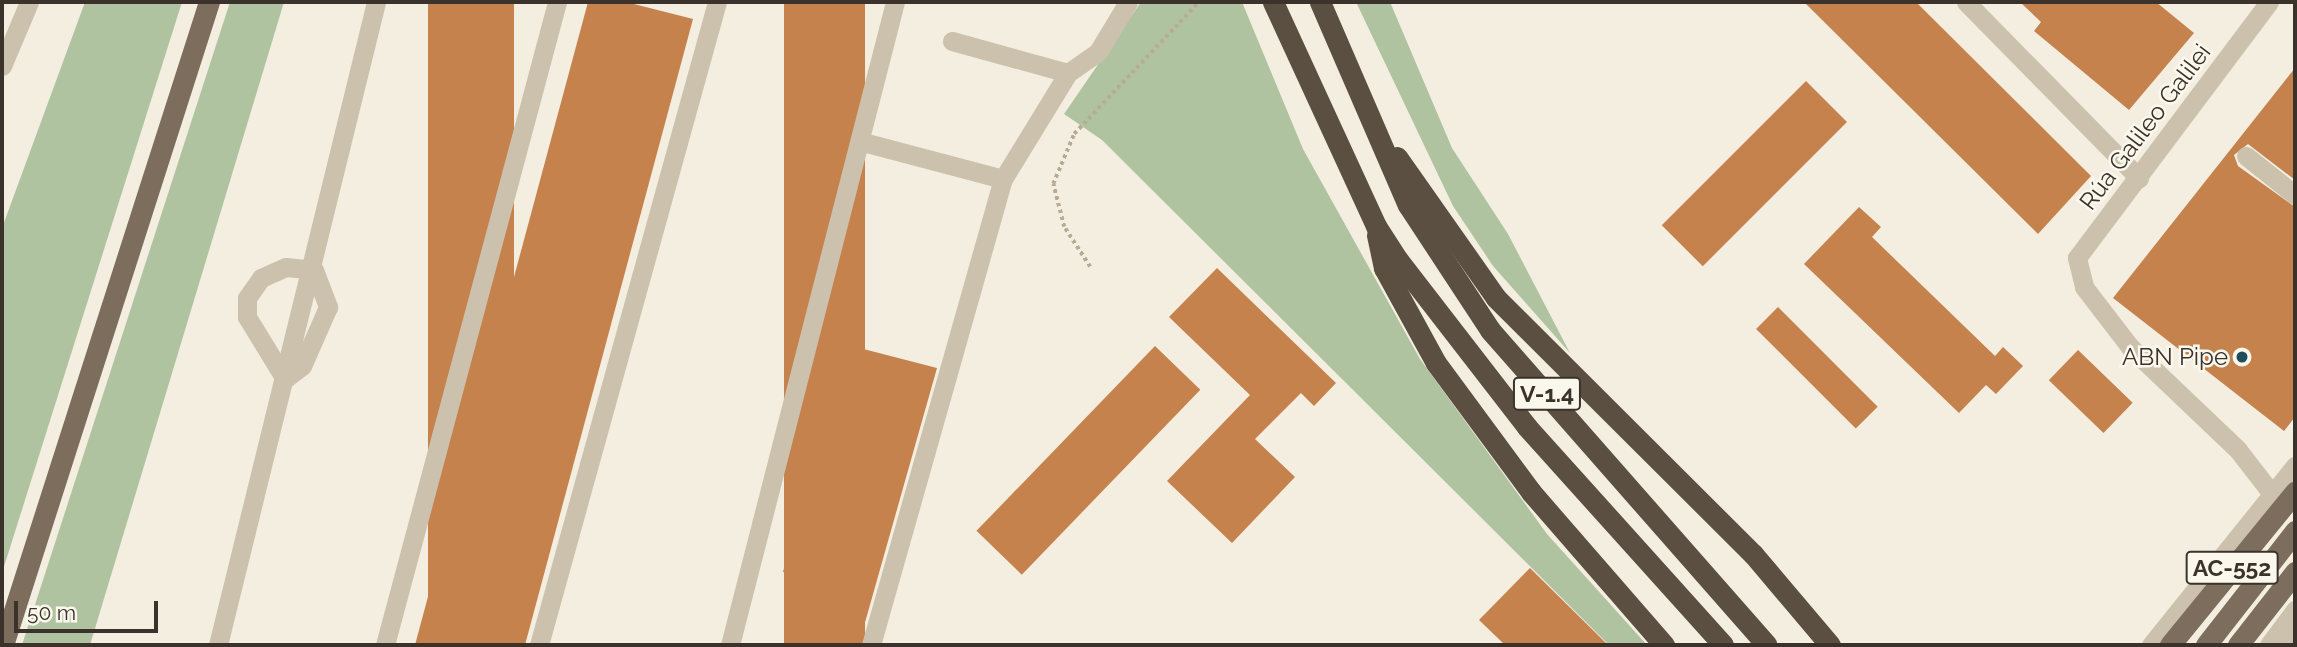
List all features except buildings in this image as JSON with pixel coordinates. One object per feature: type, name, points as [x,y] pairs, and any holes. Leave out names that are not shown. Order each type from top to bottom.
[{"type":"highway","name":"V-1.4","points":[[1273,2],[1376,226],[1527,427],[1723,645]]},
{"type":"highway","name":"V-1.4","points":[[1320,2],[1408,205],[1490,330],[1766,645]]},
{"type":"highway","points":[[1368,115],[1496,298],[1753,554],[1830,645]]},
{"type":"highway","points":[[1376,226],[1384,268],[1436,363],[1531,492],[1664,645]]},
{"type":"main road","points":[[4,645],[209,2]]},
{"type":"main road","name":"AC-552","points":[[2170,645],[2295,492]]},
{"type":"main road","name":"AC-552","points":[[2206,645],[2295,531]]},
{"type":"main road","name":"AC-552","points":[[2238,645],[2295,572]]},
{"type":"street","points":[[2,66],[29,2]]},
{"type":"street","points":[[219,645],[314,270],[376,2]]},
{"type":"street","points":[[385,645],[557,2]]},
{"type":"street","points":[[539,645],[717,2]]},
{"type":"street","points":[[730,645],[863,142],[895,2]]},
{"type":"street","points":[[871,645],[1003,179],[1068,74],[1098,52],[1128,2]]},
{"type":"street","points":[[1966,2],[2139,178]]},
{"type":"street","name":"Rúa Galileo Galilei","points":[[2269,2],[2077,258],[2084,287],[2130,347],[2238,450],[2272,494]]},
{"type":"street","points":[[952,41],[1068,74]]},
{"type":"street","points":[[863,142],[1003,179]]},
{"type":"street","points":[[2246,156],[2295,195]]},
{"type":"street","points":[[285,379],[247,317],[247,298],[261,278],[286,267],[314,270]]},
{"type":"street","points":[[2151,645],[2295,466]]},
{"type":"street","points":[[2269,645],[2295,610]]},
{"type":"street","points":[[2288,645],[2295,636]]},
{"type":"path","points":[[1090,267],[1064,227],[1053,184],[1073,134],[1199,2]]},
{"type":"green space","points":[[85,2],[182,2],[2,573],[2,228]]},
{"type":"green space","points":[[230,2],[284,2],[90,645],[22,645]]},
{"type":"green space","points":[[1141,2],[1242,2],[1303,149],[1420,359],[1547,534],[1647,645],[1609,645],[1102,140],[1064,114]]},
{"type":"green space","points":[[1356,2],[1390,2],[1452,148],[1508,234],[1570,353],[1493,266],[1453,206]]},
{"type":"place","name":"ABN Pipe","points":[[2242,357]]}]
